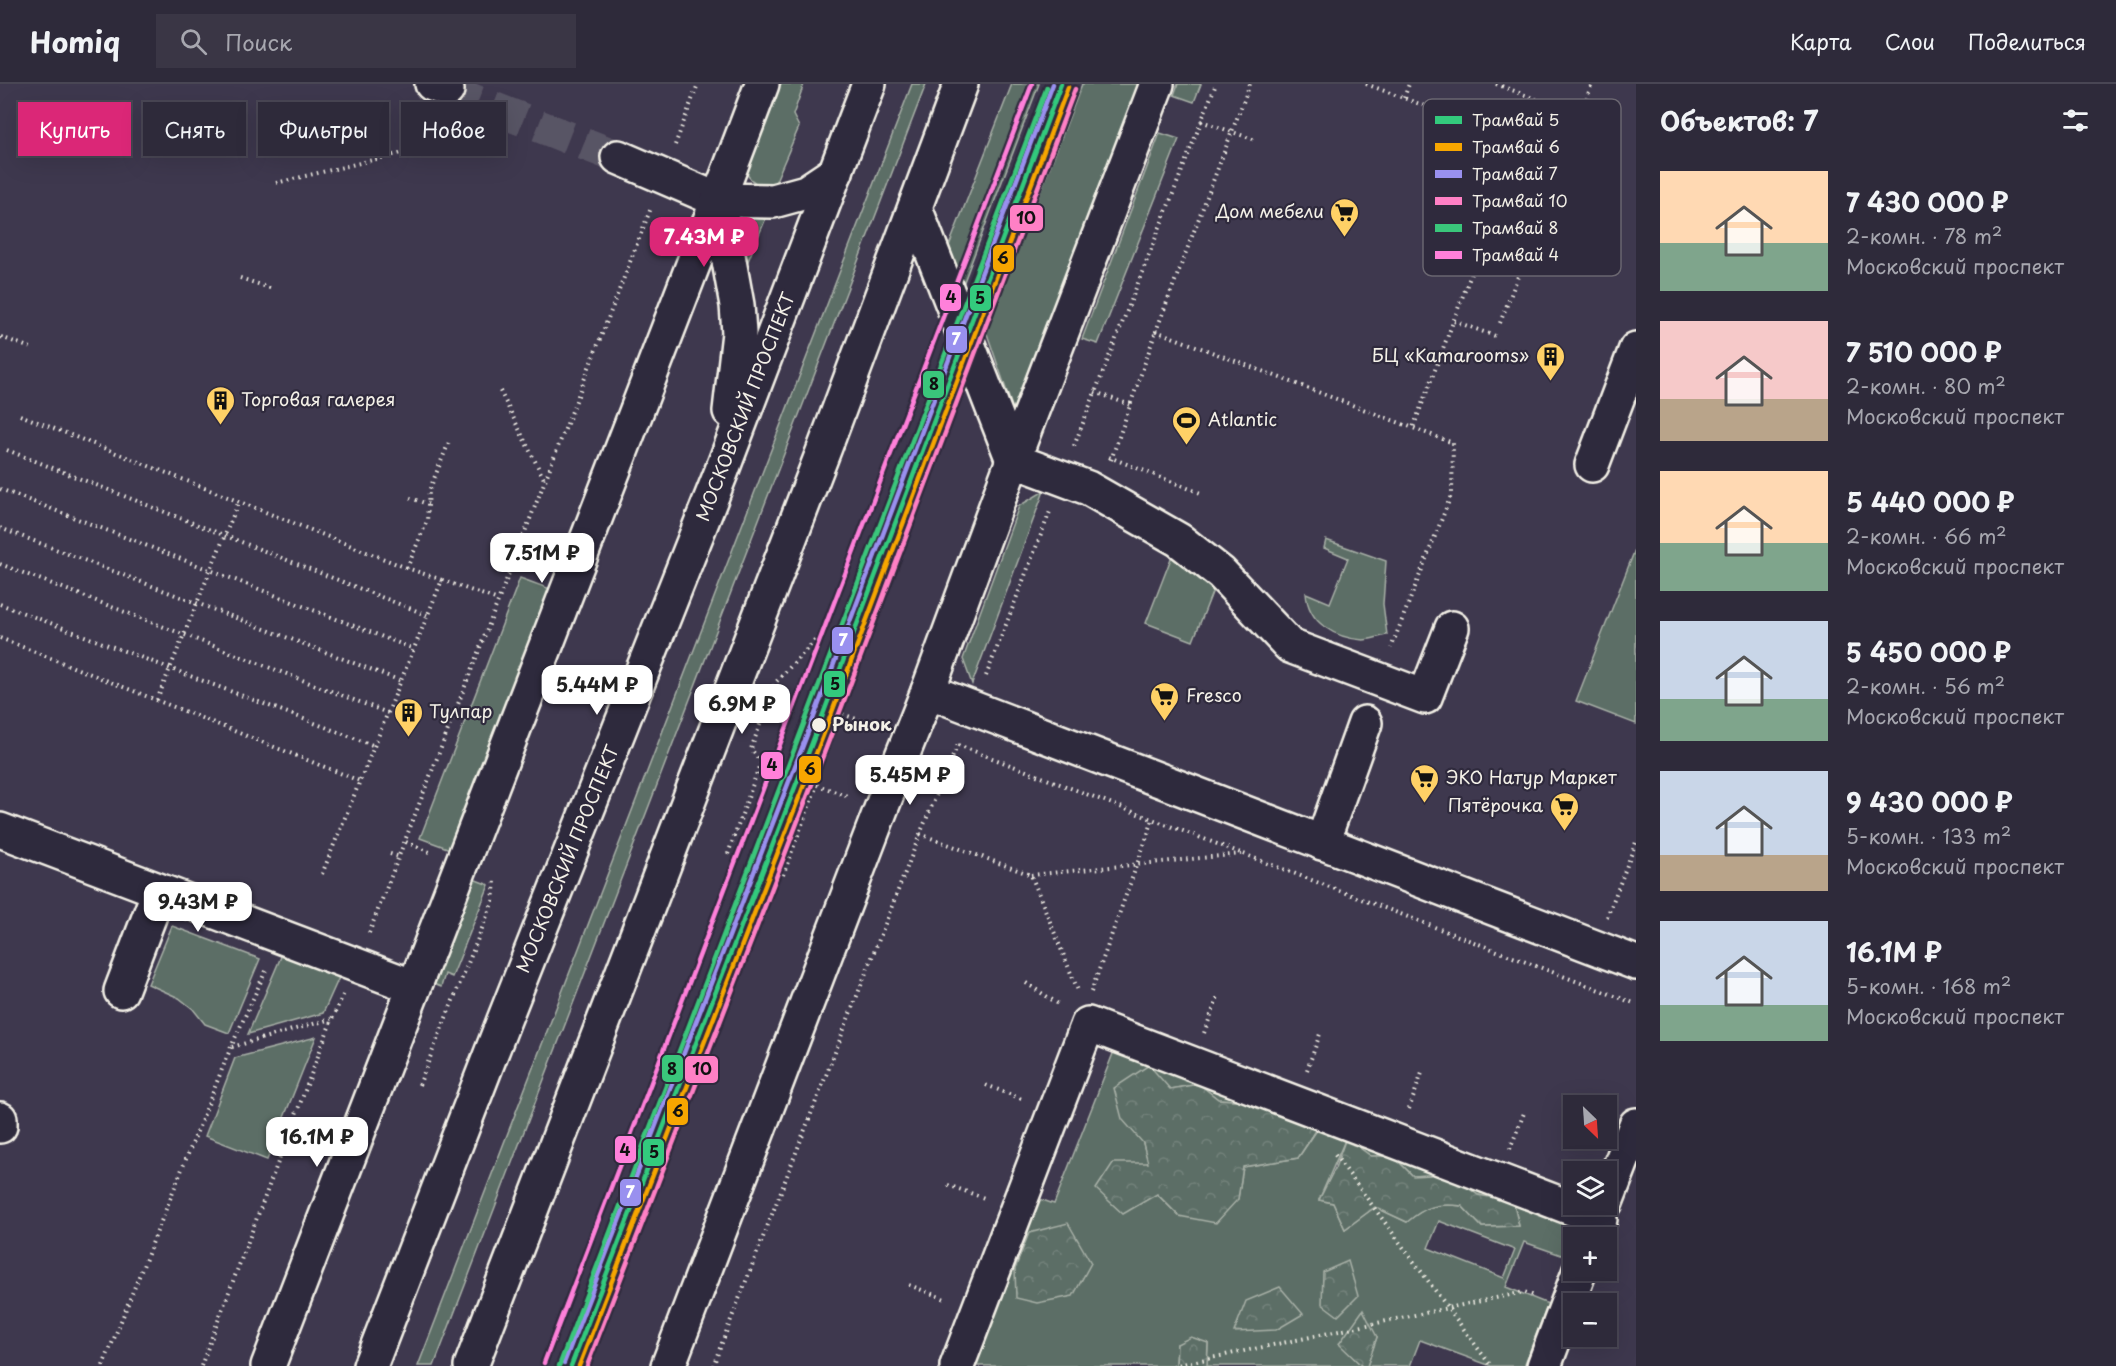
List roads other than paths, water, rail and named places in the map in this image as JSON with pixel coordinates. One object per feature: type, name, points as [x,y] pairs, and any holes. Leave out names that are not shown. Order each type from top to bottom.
[{"type":"main road","points":[[268,1366],[762,84]]},
{"type":"main road","name":"МОСКОВСКИЙ ПРОСПЕКТ","points":[[370,1366],[721,473],[869,84]]},
{"type":"main road","points":[[471,1366],[825,447],[961,84]]},
{"type":"main road","points":[[668,1366],[928,691],[1156,84]]},
{"type":"main road","points":[[618,157],[718,200],[773,201],[806,192],[836,172]]},
{"type":"main road","points":[[718,200],[740,333],[721,473]]},
{"type":"main road","points":[[915,208],[1013,460],[1088,488],[1179,540],[1221,573],[1290,646],[1378,680],[1425,697],[1452,628]]},
{"type":"main road","points":[[1592,465],[1636,349]]},
{"type":"main road","points":[[928,691],[1636,963]]},
{"type":"main road","points":[[1322,843],[1365,723]]},
{"type":"main road","points":[[0,830],[414,987]]},
{"type":"main road","points":[[122,991],[159,891]]},
{"type":"main road","points":[[957,1366],[1087,1016],[1601,1216],[1636,1125]]},
{"type":"main road","points":[[0,1119],[0,1126]]},
{"type":"main road","points":[[1544,1366],[1576,1281]]},
{"type":"tunnel","points":[[447,90],[618,157]]},
{"type":"tram line","name":"4","points":[[544,1363],[1032,84]]},
{"type":"tram line","name":"7","points":[[564,1363],[812,722],[1053,84]]},
{"type":"tram line","name":"5","points":[[571,1366],[819,725],[1061,84]]},
{"type":"tram line","name":"8","points":[[559,1366],[1047,87]]},
{"type":"tram line","name":"6","points":[[579,1366],[826,728],[1068,87]]},
{"type":"tram line","name":"10","points":[[587,1366],[833,730],[1075,89]]},
{"type":"place","name":"Дом мебели","points":[[1345,238]]},
{"type":"place","name":"БЦ «Kamarooms»","points":[[1550,382]]},
{"type":"place","name":"Торговая галерея","points":[[220,426]]},
{"type":"place","name":"Atlantic","points":[[1187,446]]},
{"type":"place","name":"Fresco","points":[[1165,722]]},
{"type":"place","name":"Рынок","points":[[819,725]]},
{"type":"place","name":"Тулпар","points":[[408,738]]},
{"type":"place","name":"ЭКО Натур Маркет","points":[[1425,804]]},
{"type":"place","name":"Пятёрочка","points":[[1564,832]]}]
